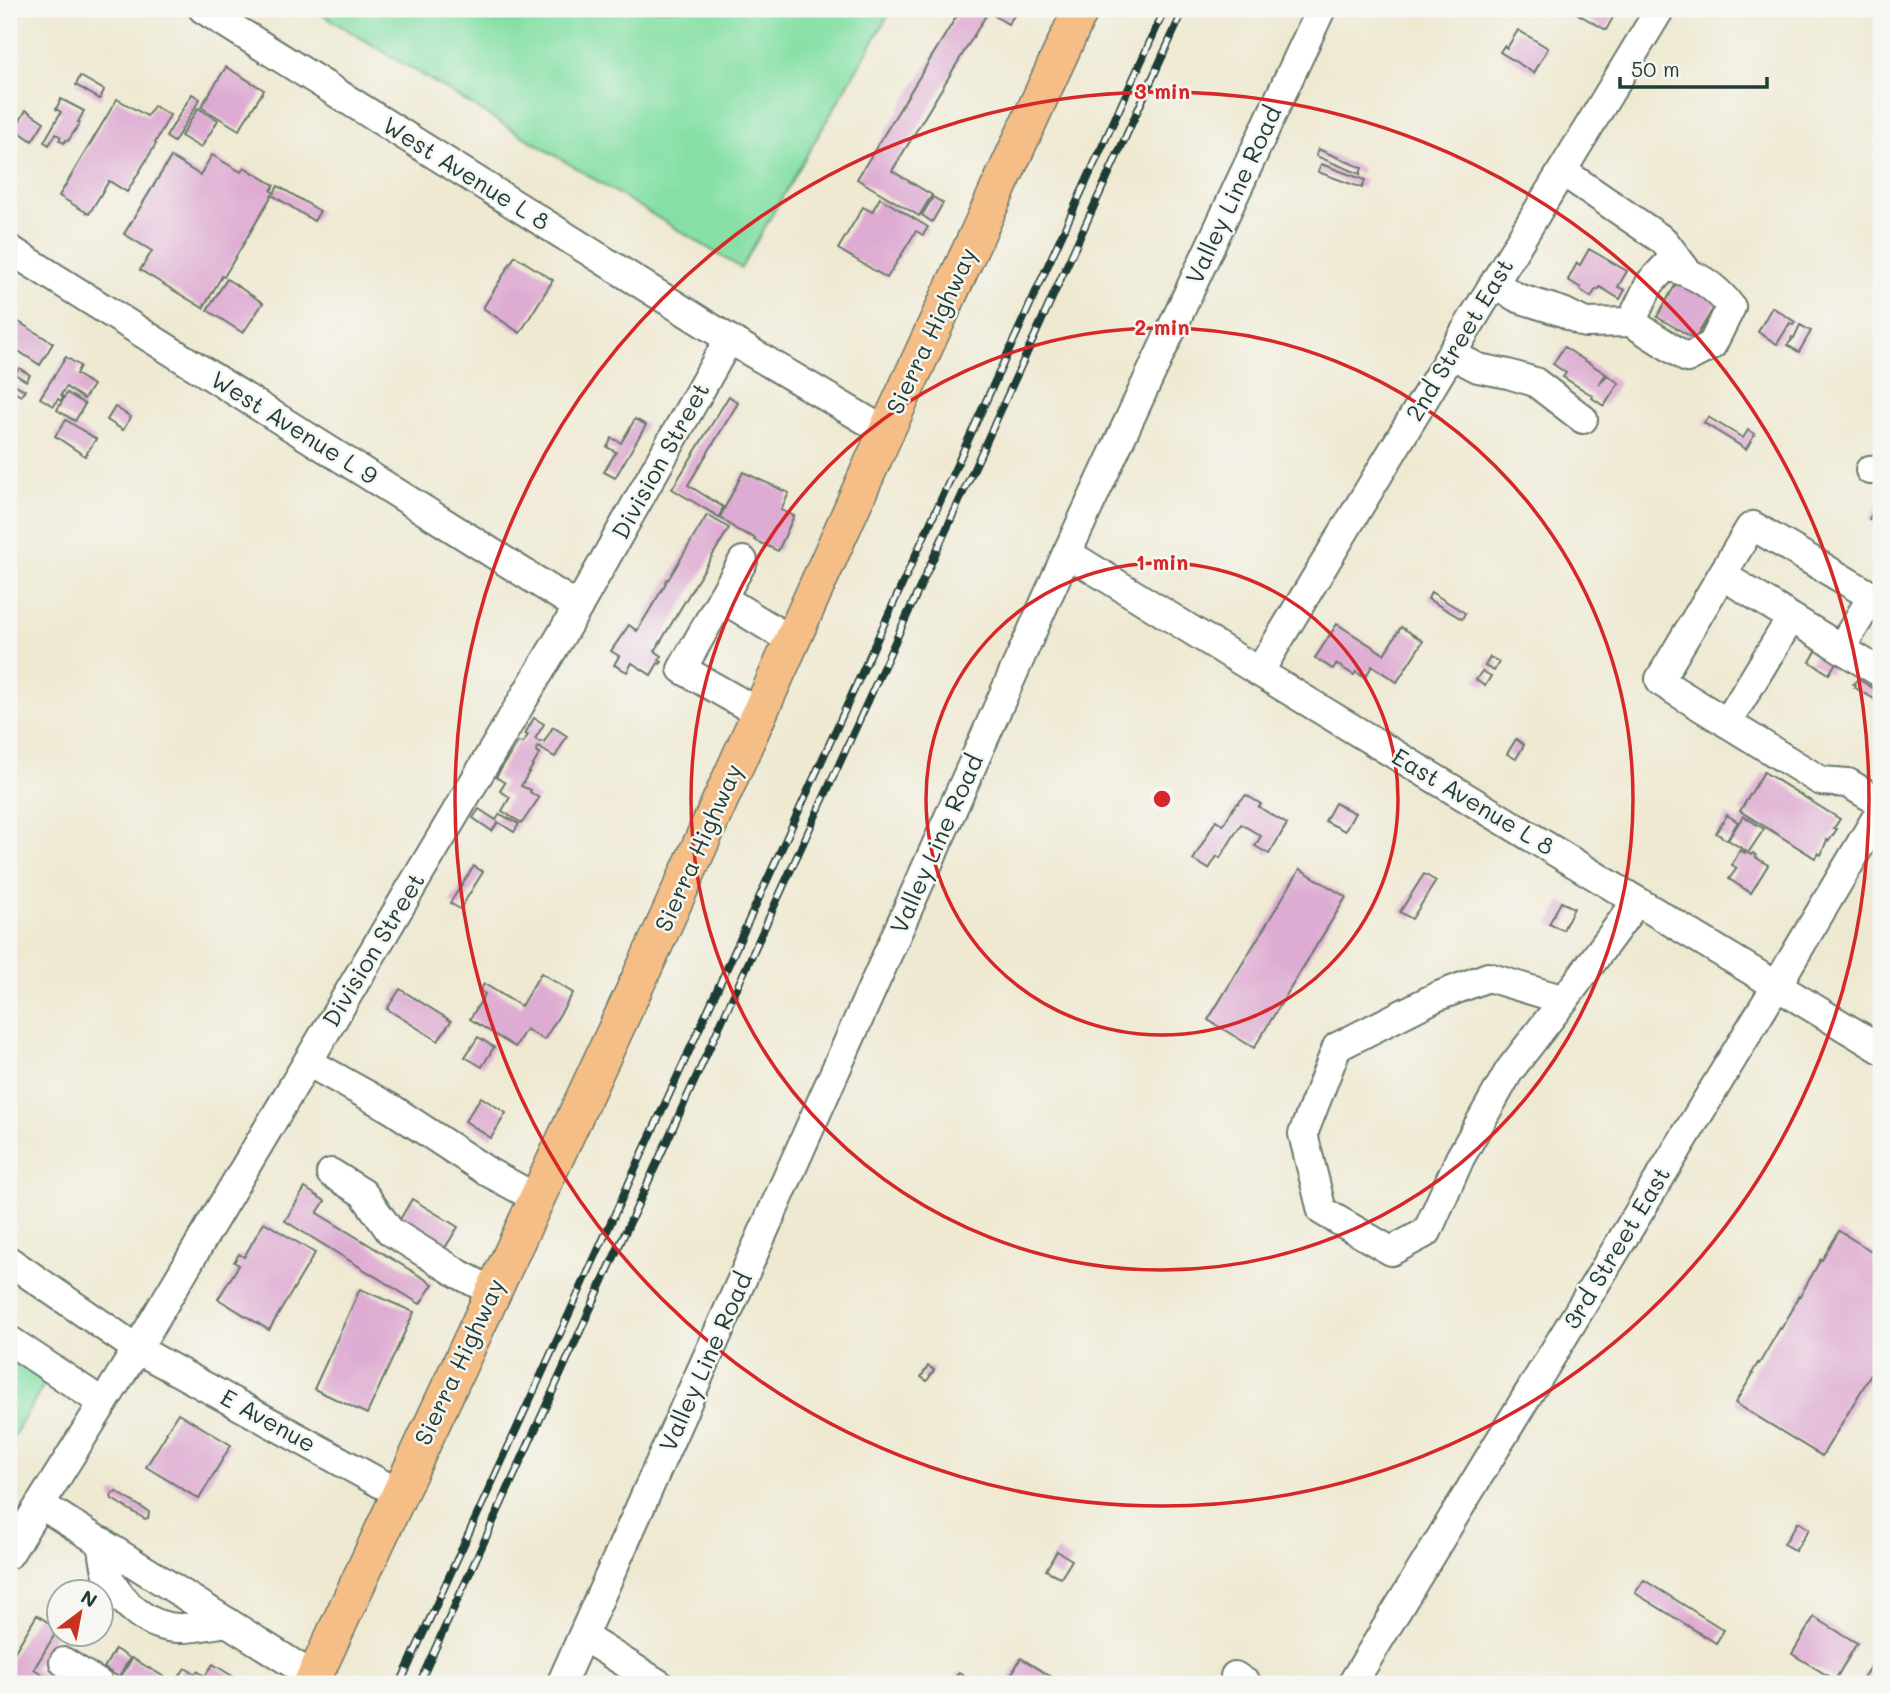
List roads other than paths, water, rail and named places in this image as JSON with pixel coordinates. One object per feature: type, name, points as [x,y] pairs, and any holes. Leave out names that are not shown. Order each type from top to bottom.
[{"type":"main road","name":"Sierra Highway","points":[[312,1681],[660,934],[886,432],[1081,9]]},
{"type":"street","name":"West Avenue L 8","points":[[203,9],[729,339]]},
{"type":"street","name":"Valley Line Road","points":[[561,1684],[1067,552],[1321,9]]},
{"type":"street","name":"2nd Street East","points":[[1259,672],[1660,9]]},
{"type":"street","points":[[1493,284],[1518,298],[1563,312],[1584,323],[1631,321],[1687,358],[1712,345],[1731,307],[1720,291],[1686,270],[1664,242],[1562,171]]},
{"type":"street","name":"West Avenue L 9","points":[[9,249],[579,607]]},
{"type":"street","points":[[1631,321],[1650,283],[1666,266],[1686,270]]},
{"type":"street","points":[[729,339],[886,432]]},
{"type":"street","name":"Division Street","points":[[9,1554],[136,1349],[579,607],[729,339]]},
{"type":"street","points":[[1451,354],[1478,368],[1535,382],[1583,419]]},
{"type":"street","points":[[1841,648],[1870,602],[1868,594],[1753,526],[1660,679],[1821,781],[1848,783],[1881,803]]},
{"type":"street","name":"East Avenue L 8","points":[[1067,552],[1259,672],[1881,1049]]},
{"type":"street","points":[[743,561],[682,669],[759,713]]},
{"type":"street","points":[[1722,575],[1881,673]]},
{"type":"street","points":[[722,598],[792,640]]},
{"type":"street","points":[[1727,723],[1791,618]]},
{"type":"street","name":"3rd Street East","points":[[1352,1684],[1881,810]]},
{"type":"street","points":[[1564,1000],[1488,977],[1436,997],[1337,1046],[1303,1134],[1322,1212],[1391,1251],[1427,1232],[1461,1158],[1508,1071],[1564,1000],[1637,901]]},
{"type":"street","points":[[308,1062],[392,1109],[488,1171],[536,1198]]},
{"type":"street","points":[[331,1173],[363,1193],[390,1231],[493,1292]]},
{"type":"street","name":"E Avenue","points":[[9,1261],[136,1349],[398,1493]]},
{"type":"street","points":[[9,1340],[103,1403]]},
{"type":"street","points":[[40,1504],[227,1622],[312,1681]]},
{"type":"street","points":[[102,1542],[110,1578],[123,1599],[144,1618],[161,1626],[181,1629],[227,1622]]},
{"type":"street","points":[[584,1637],[659,1684]]},
{"type":"street","points":[[64,1662],[99,1684]]},
{"type":"railway","points":[[400,1684],[1165,9]]},
{"type":"railway","points":[[419,1684],[1184,9]]}]
